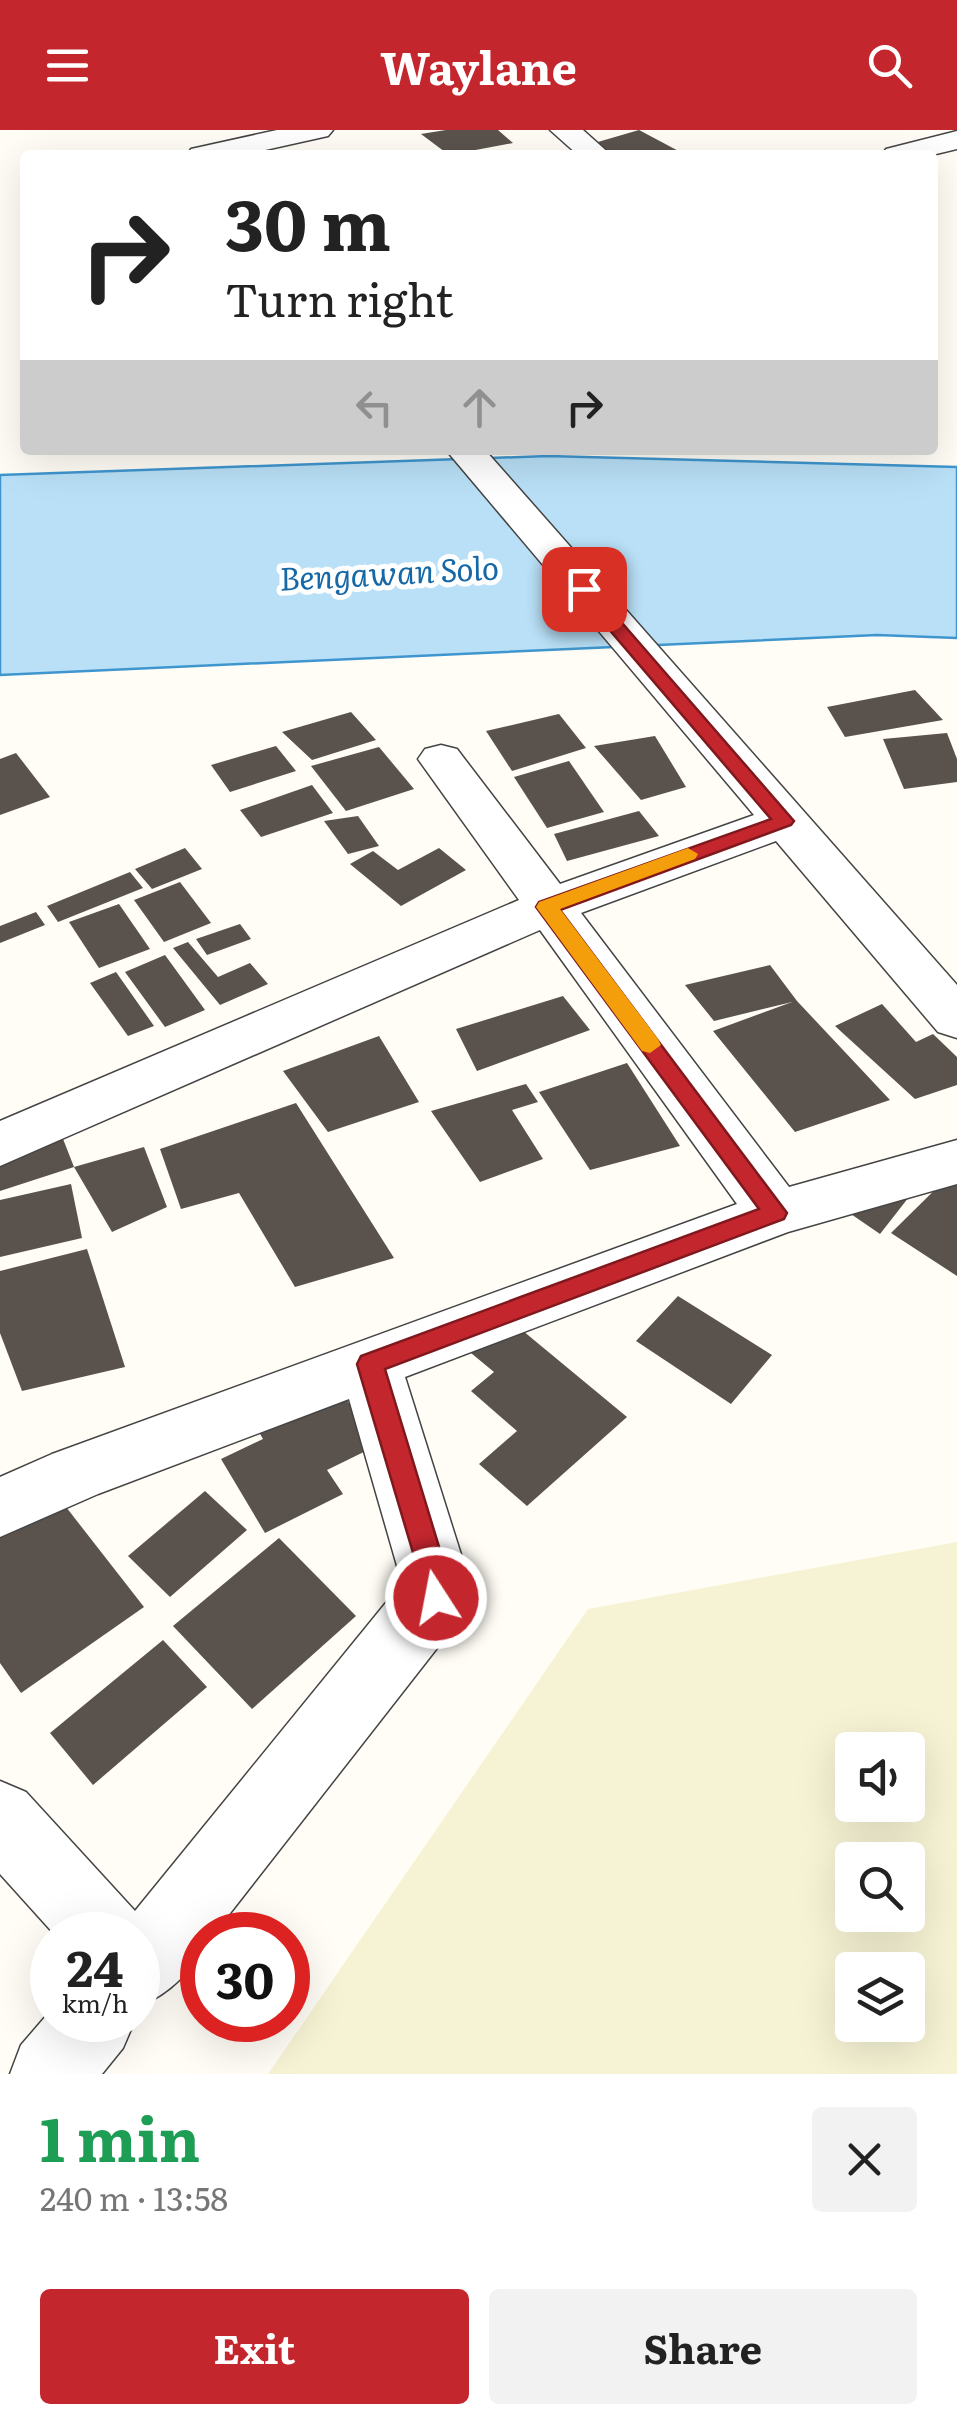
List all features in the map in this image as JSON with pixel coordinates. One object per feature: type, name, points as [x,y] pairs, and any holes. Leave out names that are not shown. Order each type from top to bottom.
[{"type":"street","points":[[191,149],[246,145],[318,130]]},
{"type":"street","points":[[564,130],[590,150]]},
{"type":"street","points":[[917,150],[957,140]]},
{"type":"street","points":[[469,455],[957,1019]]},
{"type":"street","points":[[441,759],[546,907],[776,1213]]},
{"type":"street","points":[[0,1144],[546,907],[784,821]]},
{"type":"street","points":[[0,1508],[75,1474],[776,1213],[957,1162]]},
{"type":"street","points":[[160,1941],[436,1598],[436,1583],[370,1364]]},
{"type":"street","points":[[0,1818],[85,1912]]},
{"type":"street","points":[[50,2074],[77,2042]]},
{"type":"shaded area","points":[[957,1542],[957,2074],[268,2074],[290,2042],[310,2042],[310,2013],[588,1609]]},
{"type":"water","name":"Bengawan Solo","points":[[548,456],[957,467],[957,638],[877,635],[0,675],[0,475]]},
{"type":"building","points":[[498,130],[513,143],[476,150],[442,150],[421,134]]},
{"type":"building","points":[[639,130],[677,150],[601,150],[591,144]]},
{"type":"building","points":[[915,690],[943,720],[845,737],[827,707]]},
{"type":"building","points":[[351,712],[376,740],[312,760],[282,732]]},
{"type":"building","points":[[559,714],[586,748],[512,771],[486,731]]},
{"type":"building","points":[[947,733],[957,759],[957,782],[904,789],[883,739]]},
{"type":"building","points":[[655,736],[686,787],[641,800],[594,746]]},
{"type":"building","points":[[276,746],[296,771],[230,792],[211,765]]},
{"type":"building","points":[[379,747],[414,789],[346,811],[311,766]]},
{"type":"building","points":[[16,753],[50,797],[0,815],[0,759]]},
{"type":"building","points":[[569,761],[604,812],[547,828],[514,777]]},
{"type":"building","points":[[312,785],[333,813],[261,837],[240,810]]},
{"type":"building","points":[[639,811],[659,836],[567,861],[554,834]]},
{"type":"building","points":[[358,816],[379,846],[348,854],[324,821]]},
{"type":"building","points":[[185,848],[202,869],[152,889],[135,869]]},
{"type":"building","points":[[439,848],[466,870],[401,906],[350,864],[373,851],[398,870]]},
{"type":"building","points":[[130,872],[143,888],[58,922],[47,906]]},
{"type":"building","points":[[180,882],[211,923],[164,942],[134,900]]},
{"type":"building","points":[[119,904],[150,949],[99,968],[69,922]]},
{"type":"building","points":[[36,912],[45,925],[0,943],[0,926]]},
{"type":"building","points":[[240,924],[251,939],[207,955],[196,939]]},
{"type":"building","points":[[188,942],[218,977],[250,963],[268,984],[220,1005],[173,948]]},
{"type":"building","points":[[165,955],[205,1010],[165,1027],[125,972]]},
{"type":"building","points":[[770,965],[797,1001],[890,1100],[795,1132],[713,1031],[792,1002],[714,1021],[685,985]]},
{"type":"building","points":[[116,972],[154,1026],[128,1036],[90,983]]},
{"type":"building","points":[[563,996],[590,1030],[477,1071],[456,1029]]},
{"type":"building","points":[[882,1004],[916,1042],[933,1034],[957,1057],[957,1085],[915,1099],[835,1026]]},
{"type":"building","points":[[379,1036],[419,1102],[328,1132],[283,1071]]},
{"type":"building","points":[[627,1063],[680,1146],[590,1170],[539,1092]]},
{"type":"building","points":[[526,1084],[538,1102],[512,1110],[543,1159],[480,1182],[431,1111]]},
{"type":"building","points":[[296,1103],[394,1258],[295,1287],[239,1193],[181,1209],[160,1149]]},
{"type":"building","points":[[56,1121],[74,1167],[0,1191],[0,1138]]},
{"type":"building","points":[[144,1147],[167,1207],[112,1232],[74,1167]]},
{"type":"building","points":[[957,1168],[957,1276],[891,1233]]},
{"type":"building","points":[[930,1170],[880,1234],[848,1212]]},
{"type":"building","points":[[71,1184],[82,1238],[0,1257],[0,1200]]},
{"type":"building","points":[[87,1249],[125,1367],[22,1391],[0,1333],[0,1271]]},
{"type":"building","points":[[678,1296],[772,1355],[731,1404],[636,1341]]},
{"type":"building","points":[[511,1321],[627,1417],[527,1506],[479,1464],[517,1431],[471,1391],[494,1372],[471,1353]]},
{"type":"building","points":[[343,1394],[376,1446],[327,1470],[343,1494],[265,1533],[221,1459],[263,1439],[247,1412]]},
{"type":"building","points":[[205,1491],[247,1530],[170,1597],[128,1556]]},
{"type":"building","points":[[59,1498],[144,1607],[21,1693],[0,1663],[0,1537]]},
{"type":"building","points":[[279,1538],[356,1616],[252,1709],[173,1626]]},
{"type":"building","points":[[163,1640],[207,1687],[93,1785],[50,1733]]},
{"type":"slow traffic","points":[[650,1045],[546,907],[688,854]]},
{"type":"route","points":[[436,1598],[436,1583],[370,1364],[776,1213],[546,907],[784,821],[584,589]]}]
